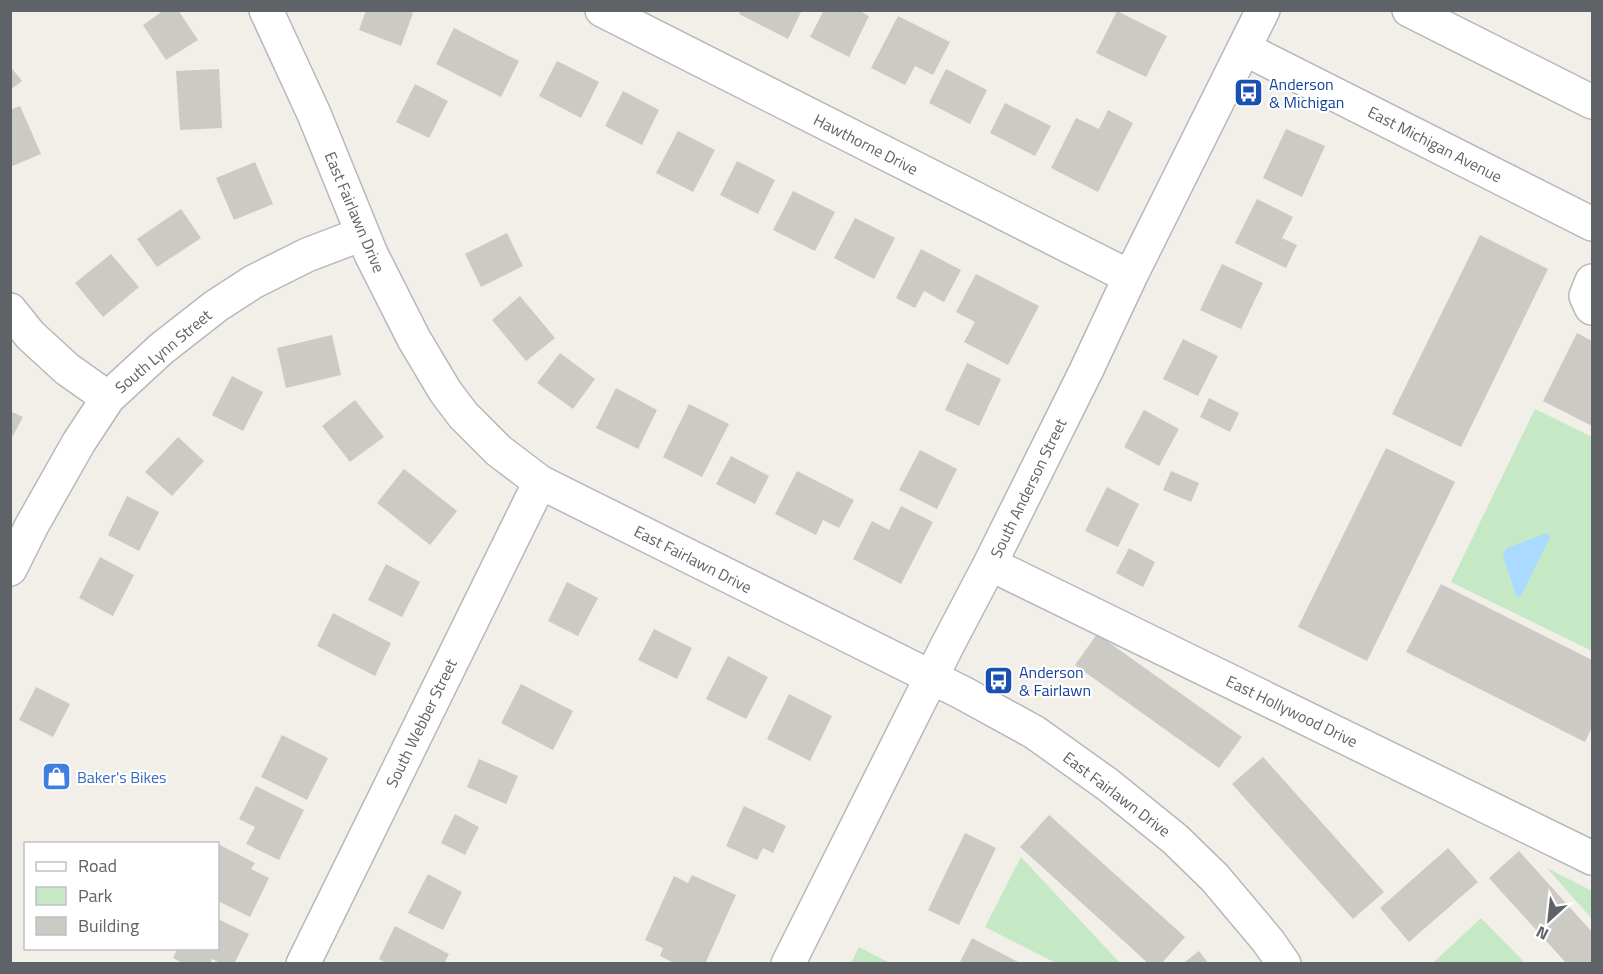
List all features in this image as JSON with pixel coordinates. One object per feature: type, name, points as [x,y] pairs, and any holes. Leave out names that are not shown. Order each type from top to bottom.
[{"type":"street","name":"East Fairlawn Drive","points":[[266,10],[314,114],[362,234],[414,339],[445,392],[463,415],[499,451],[540,482],[967,696],[1034,732],[1107,784],[1175,839],[1215,878],[1284,963]]},
{"type":"street","name":"Hawthorne Drive","points":[[602,10],[1130,277]]},
{"type":"street","name":"South Anderson Street","points":[[788,963],[990,564],[1263,10]]},
{"type":"street","points":[[1409,10],[1593,102]]},
{"type":"street","name":"East Michigan Avenue","points":[[1245,49],[1593,224]]},
{"type":"street","name":"South Lynn Street","points":[[10,569],[79,442],[108,398],[161,349],[216,306],[253,282],[307,255],[362,234]]},
{"type":"street","points":[[1593,281],[1586,296],[1593,308]]},
{"type":"street","points":[[10,310],[30,335],[67,369],[108,398]]},
{"type":"street","name":"South Webber Street","points":[[303,963],[540,482]]},
{"type":"street","name":"East Hollywood Drive","points":[[990,564],[1593,858]]},
{"type":"green space","points":[[1535,409],[1592,437],[1592,651],[1451,582]]},
{"type":"green space","points":[[1021,857],[1120,963],[1056,963],[985,927]]},
{"type":"green space","points":[[1547,868],[1592,891],[1592,919]]},
{"type":"green space","points":[[1481,918],[1525,963],[1433,963]]},
{"type":"green space","points":[[859,947],[890,963],[851,963]]},
{"type":"water","points":[[1547,533],[1550,537],[1519,597],[1516,595],[1503,556],[1504,552],[1507,548]]},
{"type":"building","points":[[164,10],[178,10],[198,40],[166,60],[143,25]]},
{"type":"building","points":[[366,10],[406,10],[413,13],[401,46],[359,30]]},
{"type":"building","points":[[741,10],[802,10],[788,39],[739,14]]},
{"type":"building","points":[[824,10],[858,10],[869,16],[849,57],[810,37]]},
{"type":"building","points":[[1117,11],[1167,36],[1146,77],[1096,53]]},
{"type":"building","points":[[898,16],[950,42],[933,75],[915,66],[905,85],[871,68]]},
{"type":"building","points":[[454,28],[519,61],[501,97],[436,64]]},
{"type":"building","points":[[557,61],[599,82],[581,118],[539,96]]},
{"type":"building","points":[[10,66],[22,81],[10,90]]},
{"type":"building","points":[[219,69],[222,128],[180,130],[176,71]]},
{"type":"building","points":[[946,69],[987,90],[970,124],[929,103]]},
{"type":"building","points":[[415,84],[448,101],[429,138],[396,122]]},
{"type":"building","points":[[623,91],[659,110],[642,145],[605,126]]},
{"type":"building","points":[[1005,103],[1051,126],[1035,156],[990,133]]},
{"type":"building","points":[[20,106],[41,154],[10,167],[10,110]]},
{"type":"building","points":[[1108,110],[1133,123],[1098,192],[1051,168],[1076,118],[1099,129]]},
{"type":"building","points":[[1286,129],[1325,146],[1302,197],[1263,178]]},
{"type":"building","points":[[678,131],[715,150],[693,192],[656,173]]},
{"type":"building","points":[[737,161],[775,180],[758,214],[720,195]]},
{"type":"building","points":[[255,162],[273,204],[234,220],[216,178]]},
{"type":"building","points":[[793,191],[835,212],[815,251],[773,230]]},
{"type":"building","points":[[1257,199],[1293,217],[1282,238],[1297,245],[1286,268],[1235,243]]},
{"type":"building","points":[[181,209],[201,238],[157,267],[137,239]]},
{"type":"building","points":[[855,218],[895,238],[874,279],[834,258]]},
{"type":"building","points":[[507,233],[523,266],[481,287],[465,254]]},
{"type":"building","points":[[1480,235],[1548,269],[1461,447],[1392,414]]},
{"type":"building","points":[[921,249],[961,270],[944,302],[924,291],[915,308],[896,298]]},
{"type":"building","points":[[111,254],[139,287],[103,317],[75,283]]},
{"type":"building","points":[[1222,264],[1263,283],[1241,329],[1200,310]]},
{"type":"building","points":[[976,274],[1039,306],[1008,365],[964,342],[975,322],[956,312]]},
{"type":"building","points":[[520,296],[555,338],[526,361],[492,320]]},
{"type":"building","points":[[1577,333],[1592,341],[1592,426],[1543,401]]},
{"type":"building","points":[[332,335],[341,375],[286,388],[277,348]]},
{"type":"building","points":[[1183,339],[1218,356],[1198,396],[1163,379]]},
{"type":"building","points":[[560,353],[595,379],[573,409],[537,383]]},
{"type":"building","points":[[967,363],[1001,379],[979,426],[945,410]]},
{"type":"building","points":[[232,376],[263,392],[243,431],[212,415]]},
{"type":"building","points":[[616,388],[657,410],[638,449],[596,428]]},
{"type":"building","points":[[1209,398],[1239,413],[1230,432],[1200,417]]},
{"type":"building","points":[[355,400],[384,437],[350,462],[322,426]]},
{"type":"building","points":[[689,404],[729,424],[702,477],[663,457]]},
{"type":"building","points":[[1144,410],[1179,429],[1159,466],[1124,447]]},
{"type":"building","points":[[10,411],[23,417],[10,441]]},
{"type":"building","points":[[178,437],[204,461],[172,496],[145,472]]},
{"type":"building","points":[[1386,448],[1455,482],[1367,661],[1298,627]]},
{"type":"building","points":[[920,450],[957,469],[937,509],[899,490]]},
{"type":"building","points":[[731,456],[769,476],[755,504],[716,484]]},
{"type":"building","points":[[404,469],[457,511],[430,545],[377,503]]},
{"type":"building","points":[[797,471],[854,500],[839,528],[823,520],[816,535],[775,514]]},
{"type":"building","points":[[1171,471],[1199,483],[1191,502],[1163,490]]},
{"type":"building","points":[[1107,487],[1139,504],[1118,547],[1085,531]]},
{"type":"building","points":[[127,496],[159,512],[139,551],[108,535]]},
{"type":"building","points":[[901,506],[933,522],[901,584],[853,559],[872,521],[889,530]]},
{"type":"building","points":[[1129,548],[1155,562],[1143,587],[1116,573]]},
{"type":"building","points":[[100,557],[134,575],[113,616],[79,598]]},
{"type":"building","points":[[386,564],[420,582],[402,617],[368,600]]},
{"type":"building","points":[[567,582],[598,598],[578,636],[548,621]]},
{"type":"building","points":[[1441,584],[1592,660],[1592,727],[1585,742],[1406,652]]},
{"type":"building","points":[[333,613],[391,643],[375,676],[317,646]]},
{"type":"building","points":[[654,629],[692,648],[677,679],[638,660]]},
{"type":"building","points":[[1097,634],[1242,737],[1219,768],[1075,665]]},
{"type":"building","points":[[728,656],[768,677],[746,719],[706,699]]},
{"type":"building","points":[[521,684],[573,711],[553,750],[501,723]]},
{"type":"building","points":[[36,687],[70,704],[53,737],[19,720]]},
{"type":"building","points":[[789,694],[832,716],[810,761],[767,739]]},
{"type":"building","points":[[282,735],[328,758],[307,800],[261,777]]},
{"type":"building","points":[[1263,757],[1384,892],[1353,919],[1232,784]]},
{"type":"building","points":[[479,759],[518,776],[506,804],[467,787]]},
{"type":"building","points":[[256,786],[304,810],[279,860],[246,844],[255,827],[239,819]]},
{"type":"building","points":[[744,806],[786,826],[773,853],[763,848],[757,860],[726,846]]},
{"type":"building","points":[[455,814],[479,827],[465,855],[441,843]]},
{"type":"building","points":[[1049,815],[1185,937],[1161,964],[1149,964],[1020,847]]},
{"type":"building","points":[[965,833],[996,848],[959,925],[928,910]]},
{"type":"building","points":[[219,845],[255,863],[251,869],[269,878],[250,917],[219,902]]},
{"type":"building","points":[[1448,848],[1478,882],[1409,942],[1380,908]]},
{"type":"building","points":[[1519,851],[1592,932],[1592,964],[1567,964],[1489,878]]},
{"type":"building","points":[[428,874],[462,892],[443,930],[408,913]]},
{"type":"building","points":[[692,875],[736,895],[705,964],[676,964],[660,956],[663,948],[645,940],[674,876],[688,883]]},
{"type":"building","points":[[219,919],[249,934],[234,964],[222,964],[212,959],[210,964],[184,964],[173,958],[177,950],[219,950]]},
{"type":"building","points":[[395,926],[449,954],[444,964],[387,964],[379,959]]},
{"type":"building","points":[[972,938],[1022,964],[959,964]]},
{"type":"building","points":[[1199,951],[1209,964],[1182,964]]},
{"type":"place","name":"Anderson & Michigan","points":[[1248,93]]},
{"type":"place","name":"Anderson & Fairlawn","points":[[998,681]]},
{"type":"place","name":"Baker's Bikes","points":[[56,777]]}]
